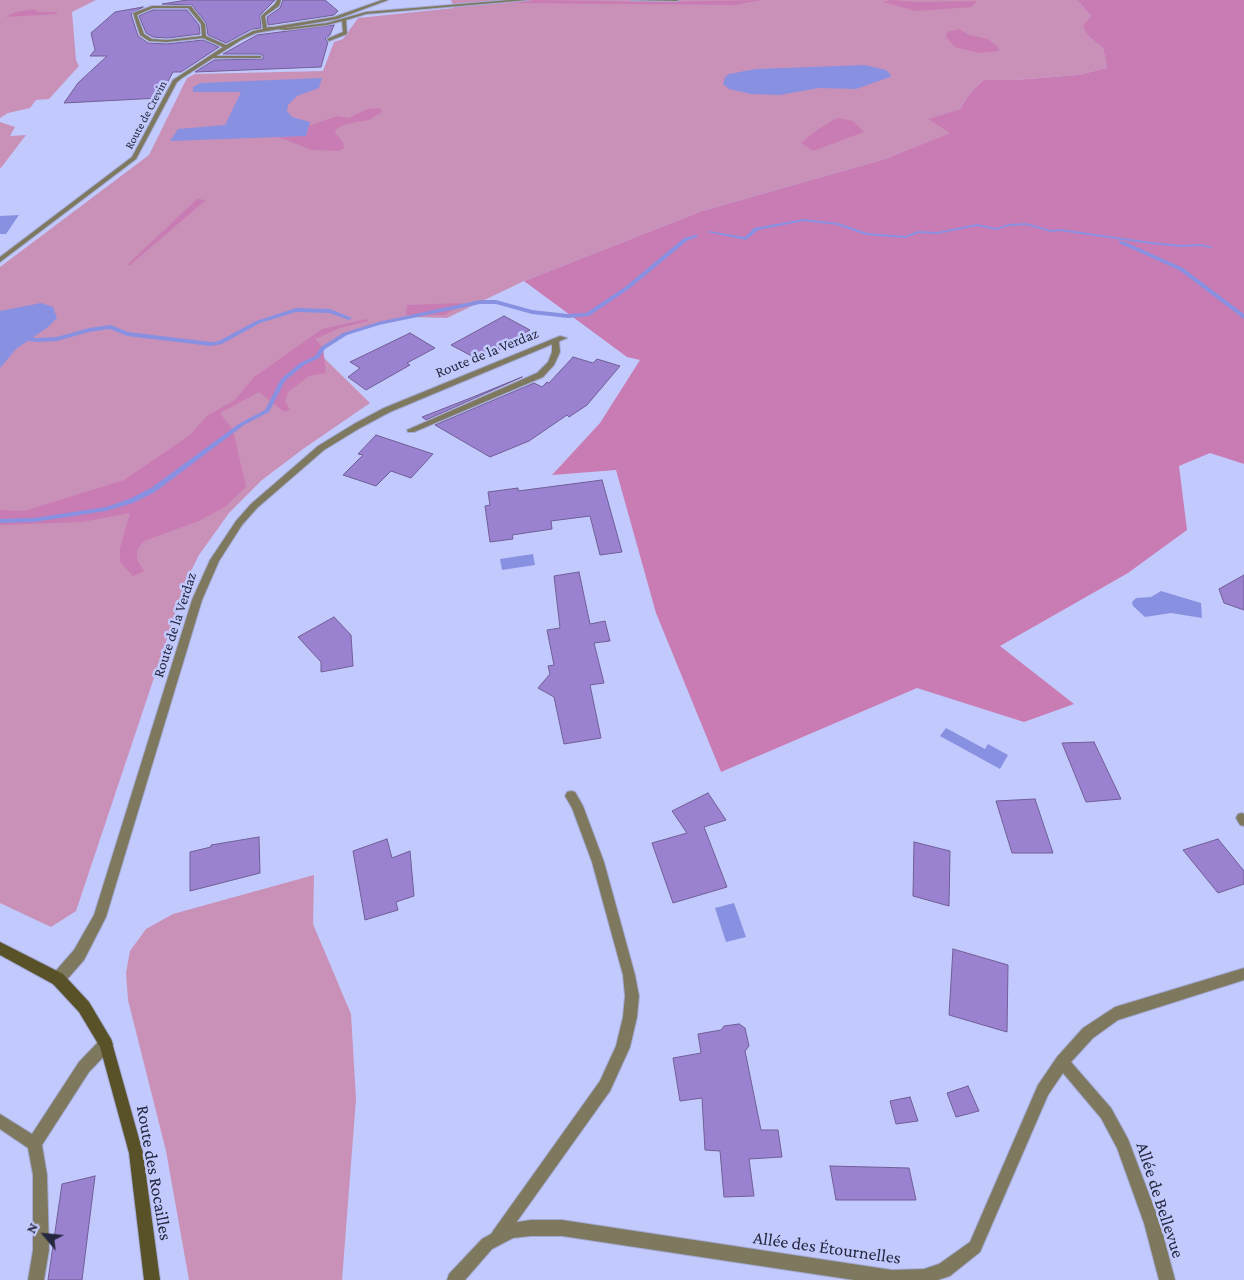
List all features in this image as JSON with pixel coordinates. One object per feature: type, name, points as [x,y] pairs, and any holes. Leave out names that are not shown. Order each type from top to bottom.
[{"type":"street","points":[[279,0],[277,5],[263,16],[267,29],[286,29],[344,20],[378,12],[526,0]]},
{"type":"street","name":"Route de Crevin","points":[[0,260],[134,158],[175,81],[247,35],[267,29],[335,18],[386,0]]},
{"type":"street","points":[[633,0],[677,0]]},
{"type":"street","points":[[204,37],[203,24],[189,7],[152,7],[135,14],[142,35],[151,40],[168,41],[204,37],[226,47]]},
{"type":"street","points":[[329,40],[345,33],[344,20]]},
{"type":"street","points":[[211,57],[260,57]]},
{"type":"street","name":"Route de la Verdaz","points":[[58,979],[78,955],[100,917],[197,600],[215,560],[239,523],[254,506],[287,476],[321,448],[351,429],[387,410],[559,339],[551,363],[540,375],[411,430]]},
{"type":"street","points":[[498,1236],[605,1086],[623,1047],[630,1017],[632,996],[629,975],[598,862],[577,806],[571,796]]},
{"type":"street","name":"Route des Rocailles","points":[[0,948],[58,979],[84,1007],[106,1044],[136,1153],[152,1280]]},
{"type":"street","name":"Allée des Étournelles","points":[[455,1280],[474,1257],[498,1236],[511,1231],[531,1228],[562,1228],[892,1278],[924,1277],[944,1270],[975,1247],[1043,1090],[1062,1062],[1088,1033],[1115,1014],[1244,974]]},
{"type":"street","points":[[36,1280],[41,1250],[40,1175],[34,1144],[84,1067],[106,1044]]},
{"type":"street","name":"Allée de Bellevue","points":[[1062,1062],[1106,1113],[1122,1144],[1152,1223],[1167,1280]]},
{"type":"street","points":[[0,1121],[34,1144]]},
{"type":"shaded area","points":[[0,0],[96,0],[72,12],[76,60],[79,66],[49,99],[36,100],[30,108],[8,113],[0,118]]},
{"type":"shaded area","points":[[451,0],[1077,0],[1091,16],[1088,36],[1103,48],[1107,68],[1078,75],[1015,80],[983,80],[970,93],[960,109],[929,119],[951,133],[885,159],[702,211],[524,281],[447,318],[410,317],[378,324],[345,334],[323,347],[323,357],[370,403],[262,480],[229,513],[199,555],[187,579],[76,911],[51,927],[0,903],[0,267],[149,155],[187,78],[195,74],[323,71],[334,42],[343,39],[358,18],[454,8]]},
{"type":"shaded area","points":[[536,0],[659,2],[762,0],[735,5],[511,3]]},
{"type":"shaded area","points":[[891,0],[919,2],[977,1],[971,7],[916,11],[883,2]]},
{"type":"shaded area","points":[[1077,0],[1244,0],[1244,464],[1210,453],[1179,466],[1187,530],[1128,573],[1000,646],[1074,704],[1024,722],[917,688],[721,772],[656,613],[616,470],[552,475],[600,423],[640,360],[627,357],[524,281],[702,211],[885,159],[950,133],[928,119],[960,109],[970,93],[983,80],[1015,80],[1078,75],[1107,68],[1103,48],[1088,36],[1083,26],[1091,16]]},
{"type":"shaded area","points":[[34,9],[38,12],[57,12],[57,14],[5,17],[16,12]]},
{"type":"shaded area","points":[[959,29],[969,35],[988,39],[998,47],[999,51],[979,53],[955,47],[946,37],[947,32]]},
{"type":"shaded area","points":[[380,108],[382,112],[369,120],[346,124],[336,129],[335,133],[343,142],[344,148],[339,151],[312,150],[278,137],[306,136],[309,126],[337,116],[349,118],[367,109]]},
{"type":"shaded area","points":[[837,118],[853,121],[864,132],[813,151],[801,143],[817,130]]},
{"type":"shaded area","points":[[0,122],[15,127],[10,136],[26,135],[0,169]]},
{"type":"shaded area","points":[[197,199],[206,200],[130,265],[127,265]]},
{"type":"shaded area","points":[[461,303],[462,305],[444,315],[406,315],[407,305]]},
{"type":"shaded area","points":[[367,319],[368,321],[340,328],[315,339],[323,348],[326,373],[309,376],[288,392],[285,401],[290,410],[284,412],[259,392],[220,413],[233,430],[246,487],[226,506],[199,521],[144,541],[137,550],[137,560],[144,571],[133,576],[120,562],[120,548],[130,513],[82,522],[0,525],[0,510],[24,511],[124,480],[190,435],[207,416],[235,400],[254,377],[322,329]]},
{"type":"shaded area","points":[[314,875],[313,924],[351,1014],[356,1099],[342,1280],[189,1280],[166,1151],[128,1000],[126,973],[130,951],[146,929],[173,914]]},
{"type":"water","points":[[865,65],[886,70],[891,75],[856,89],[819,88],[780,95],[751,94],[729,89],[723,84],[725,77],[729,74],[756,69]]},
{"type":"water","points":[[322,78],[319,88],[297,96],[288,105],[287,111],[292,117],[310,122],[306,136],[170,141],[178,129],[225,125],[241,92],[193,92],[193,87],[201,83]]},
{"type":"water","points":[[19,215],[6,234],[0,234],[0,216]]},
{"type":"water","points":[[41,303],[53,307],[57,318],[48,327],[16,349],[0,368],[0,311]]},
{"type":"water","points":[[533,554],[535,565],[502,570],[500,559]]},
{"type":"water","points":[[1161,591],[1201,603],[1202,618],[1171,613],[1145,617],[1133,606],[1132,602],[1136,598],[1151,597]]},
{"type":"water","points":[[946,728],[985,749],[988,744],[1008,755],[1000,769],[940,736]]},
{"type":"water","points":[[734,903],[746,937],[726,942],[715,908]]},
{"type":"building","points":[[187,0],[275,0],[260,15],[261,28],[252,29],[226,43],[208,35],[206,23],[192,5],[162,4]]},
{"type":"building","points":[[283,0],[325,0],[338,11],[334,15],[268,25],[267,17],[280,8]]},
{"type":"building","points":[[143,7],[131,14],[138,36],[148,43],[167,44],[203,40],[219,47],[181,72],[173,72],[159,98],[64,103],[78,83],[107,56],[90,56],[95,50],[91,33],[115,12]]},
{"type":"building","points":[[153,10],[187,10],[199,25],[200,34],[167,38],[153,37],[146,33],[139,16]]},
{"type":"building","points":[[334,25],[330,35],[325,39],[328,42],[321,67],[195,72],[214,60],[263,59],[264,56],[260,54],[223,54],[257,35]]},
{"type":"building","points":[[504,316],[530,330],[481,361],[451,345]]},
{"type":"building","points":[[410,333],[435,348],[407,363],[410,365],[366,390],[348,377],[360,368],[350,362]]},
{"type":"building","points":[[573,357],[593,363],[597,359],[620,366],[587,405],[569,417],[567,415],[529,441],[490,457],[435,425],[534,383],[542,387],[547,382],[549,383]]},
{"type":"building","points":[[522,377],[426,420],[422,417],[473,397]]},
{"type":"building","points":[[376,435],[433,454],[411,478],[391,471],[376,486],[343,475],[363,455],[358,454]]},
{"type":"building","points":[[602,480],[622,552],[600,555],[590,516],[551,521],[552,529],[512,535],[513,539],[490,542],[485,506],[490,505],[488,492],[518,488],[518,491]]},
{"type":"building","points":[[579,572],[590,624],[605,621],[610,641],[594,643],[604,683],[590,685],[601,738],[564,744],[554,697],[538,688],[550,674],[548,666],[554,665],[547,630],[560,628],[554,576]]},
{"type":"building","points":[[1244,575],[1244,610],[1224,603],[1219,589]]},
{"type":"building","points":[[334,617],[351,635],[353,666],[321,672],[321,662],[298,637]]},
{"type":"building","points":[[1094,742],[1121,799],[1086,802],[1062,743]]},
{"type":"building","points":[[708,793],[726,820],[704,827],[727,887],[673,903],[652,843],[687,833],[672,811]]},
{"type":"building","points":[[1035,799],[1053,853],[1012,853],[996,801]]},
{"type":"building","points":[[259,837],[260,873],[190,891],[190,852],[211,847],[211,845]]},
{"type":"building","points":[[387,839],[392,858],[410,851],[414,896],[396,902],[398,910],[365,920],[353,851]]},
{"type":"building","points":[[1218,839],[1244,871],[1244,884],[1218,893],[1183,850]]},
{"type":"building","points":[[914,842],[950,851],[949,906],[913,896]]},
{"type":"building","points":[[953,949],[1008,965],[1007,1032],[949,1015]]},
{"type":"building","points":[[739,1024],[745,1028],[749,1046],[745,1051],[761,1130],[778,1130],[782,1157],[749,1159],[754,1196],[724,1197],[720,1151],[705,1150],[702,1098],[680,1101],[673,1058],[701,1053],[698,1034],[721,1030],[724,1026]]},
{"type":"building","points":[[968,1086],[979,1111],[956,1117],[947,1093]]},
{"type":"building","points":[[910,1097],[918,1121],[896,1124],[890,1101]]},
{"type":"building","points":[[830,1166],[909,1168],[916,1200],[836,1200]]},
{"type":"building","points":[[95,1176],[82,1280],[48,1280],[62,1184]]},
{"type":"waterway","points":[[709,232],[746,239],[756,229],[804,220],[838,224],[866,234],[905,237],[918,232],[937,233],[977,225],[996,229],[1009,225],[1026,224],[1051,231],[1060,230],[1151,243],[1211,247]]},
{"type":"waterway","points":[[0,521],[34,520],[106,509],[131,501],[153,490],[242,424],[267,411],[283,380],[302,364],[317,357],[323,348],[345,334],[378,324],[480,302],[496,302],[532,312],[568,316],[587,315],[627,288],[686,239],[696,236]]},
{"type":"waterway","points":[[1121,242],[1181,269],[1244,317]]},
{"type":"waterway","points":[[29,339],[57,339],[89,330],[111,327],[127,334],[211,344],[220,343],[258,322],[296,310],[330,311],[349,318]]}]
